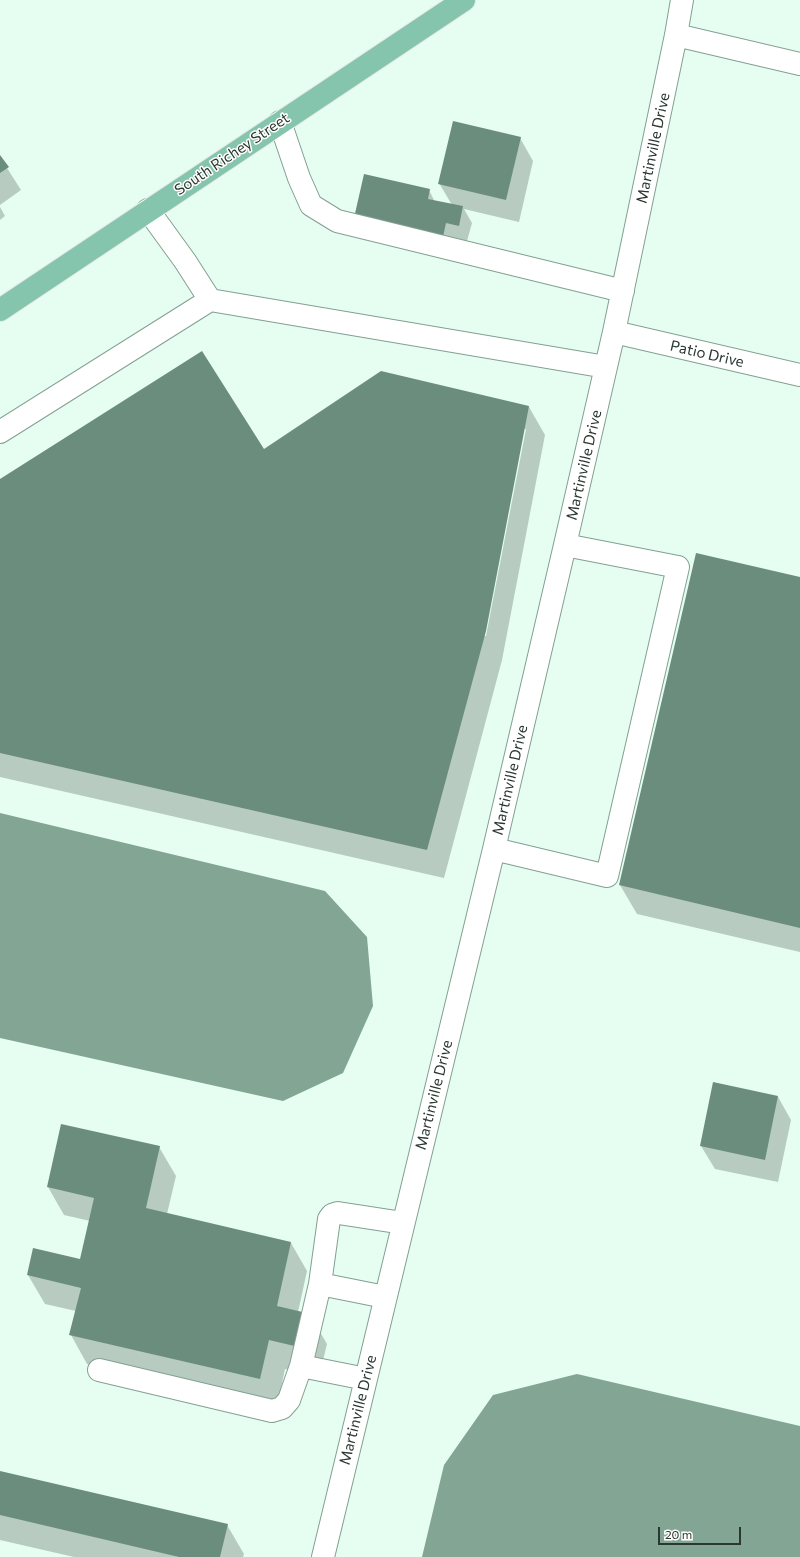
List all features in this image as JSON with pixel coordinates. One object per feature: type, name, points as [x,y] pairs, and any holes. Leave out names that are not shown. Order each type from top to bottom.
[{"type":"main road","name":"South Richey Street","points":[[0,310],[464,0]]},
{"type":"street","name":"Martinville Drive","points":[[323,1557],[494,849],[565,545],[623,291],[682,0]]},
{"type":"street","points":[[676,35],[800,64]]},
{"type":"street","points":[[280,122],[299,178],[311,205],[337,221],[623,291]]},
{"type":"street","points":[[148,210],[210,300]]},
{"type":"street","points":[[0,432],[210,300],[606,367]]},
{"type":"street","name":"Patio Drive","points":[[614,332],[800,375]]},
{"type":"street","points":[[494,849],[607,876],[678,567],[565,545]]},
{"type":"street","points":[[99,1370],[272,1411],[282,1408],[289,1400],[301,1366],[320,1284],[329,1219],[332,1215],[338,1213],[403,1223]]},
{"type":"street","points":[[320,1284],[385,1297]]},
{"type":"street","points":[[301,1366],[366,1379]]},
{"type":"shaded area","points":[[0,813],[325,891],[367,937],[373,1006],[343,1073],[283,1101],[0,1038]]},
{"type":"shaded area","points":[[577,1374],[800,1426],[800,1557],[422,1557],[444,1465],[493,1395]]},
{"type":"building","points":[[453,121],[521,137],[506,200],[438,184]]},
{"type":"building","points":[[0,155],[9,167],[0,173]]},
{"type":"building","points":[[364,174],[430,189],[428,199],[463,206],[459,226],[446,223],[443,237],[354,218]]},
{"type":"building","points":[[202,351],[264,449],[381,371],[529,406],[486,631],[427,850],[0,753],[0,479]]},
{"type":"building","points":[[696,553],[800,577],[800,928],[619,885]]},
{"type":"building","points":[[713,1082],[778,1096],[765,1160],[700,1146]]},
{"type":"building","points":[[61,1124],[160,1146],[146,1208],[291,1242],[277,1306],[311,1314],[303,1348],[269,1340],[260,1379],[69,1335],[81,1288],[27,1275],[33,1248],[80,1259],[94,1198],[47,1187]]},
{"type":"building","points":[[0,1471],[228,1524],[220,1557],[179,1557],[0,1515]]}]
